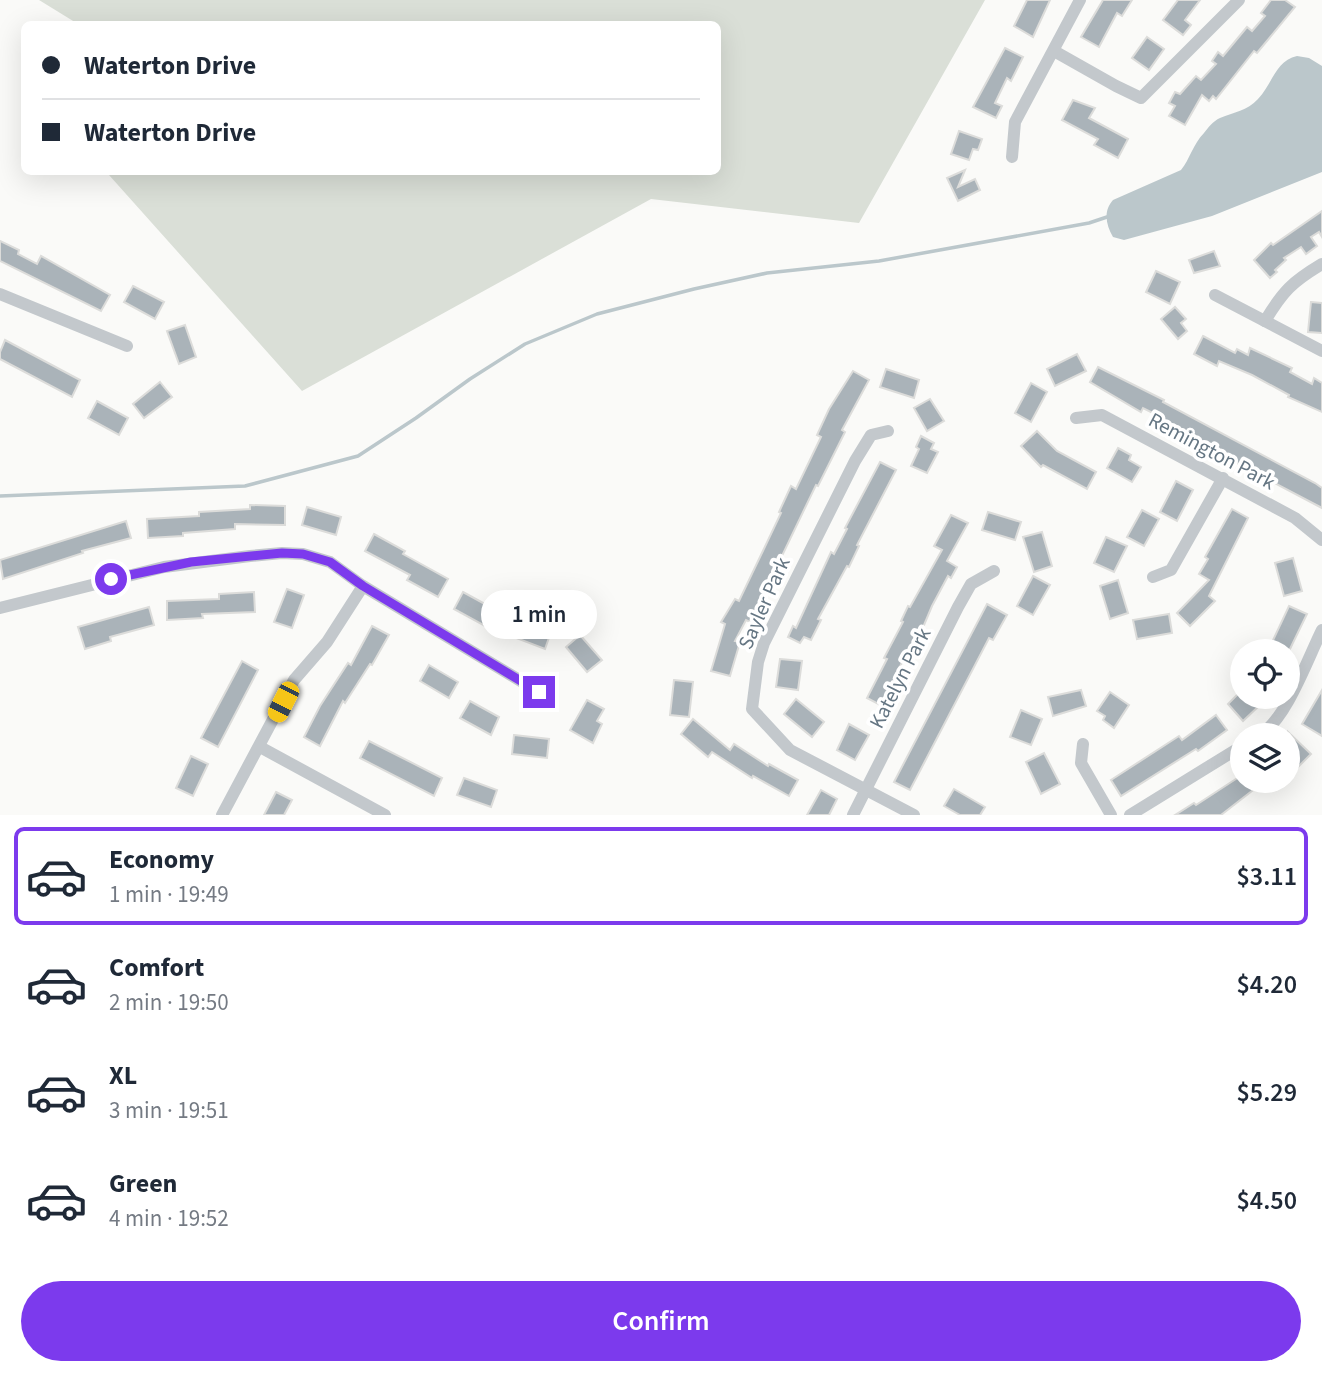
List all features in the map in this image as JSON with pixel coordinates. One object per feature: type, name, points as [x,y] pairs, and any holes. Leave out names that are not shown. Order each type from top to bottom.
[{"type":"street","points":[[1012,157],[1015,122],[1080,0]]},
{"type":"street","points":[[1054,51],[1141,98],[1239,0]]},
{"type":"street","points":[[1265,321],[1280,296],[1295,281],[1322,264]]},
{"type":"street","points":[[0,293],[127,346]]},
{"type":"street","points":[[1215,295],[1322,351]]},
{"type":"street","name":"Remington Park","points":[[1076,418],[1102,415],[1296,518],[1322,540]]},
{"type":"street","name":"Sayler Park","points":[[888,431],[871,435],[855,461],[769,631],[758,662],[752,709],[790,750],[914,815]]},
{"type":"street","points":[[1153,577],[1171,570],[1223,478]]},
{"type":"street","points":[[0,608],[164,567],[282,553],[303,554],[330,562],[363,586],[539,692]]},
{"type":"street","name":"Katelyn Park","points":[[853,815],[971,584],[995,571]]},
{"type":"street","points":[[222,815],[294,680],[327,642],[363,586]]},
{"type":"street","points":[[1275,723],[1322,631]]},
{"type":"street","points":[[1083,744],[1081,763],[1111,815]]},
{"type":"street","points":[[260,747],[385,815]]},
{"type":"street","points":[[1130,815],[1230,753]]},
{"type":"shaded area","points":[[39,0],[985,0],[859,223],[651,199],[302,391],[109,175],[721,175],[721,21],[73,21]]},
{"type":"shaded area","points":[[1297,56],[1309,58],[1322,66],[1322,172],[1212,216],[1124,240],[1113,237],[1107,218],[1113,200],[1181,170],[1197,142],[1215,121],[1254,103],[1279,68]]},
{"type":"building","points":[[1027,0],[1050,0],[1033,37],[1014,26]]},
{"type":"building","points":[[1103,0],[1132,0],[1122,16],[1117,13],[1099,47],[1081,37]]},
{"type":"building","points":[[1178,0],[1200,0],[1185,20],[1191,25],[1183,35],[1163,20]]},
{"type":"building","points":[[1271,0],[1285,0],[1295,7],[1257,53],[1254,51],[1216,99],[1213,96],[1209,101],[1202,95],[1185,125],[1169,116],[1175,106],[1169,103],[1175,92],[1180,94],[1196,76],[1201,80],[1216,64],[1212,61],[1218,52],[1223,56],[1247,27],[1252,31],[1265,16],[1261,13]]},
{"type":"building","points":[[1147,37],[1164,49],[1149,70],[1132,58]]},
{"type":"building","points":[[1005,48],[1023,57],[1011,81],[1007,78],[995,103],[1002,106],[996,118],[973,107]]},
{"type":"building","points":[[1073,100],[1095,108],[1089,118],[1128,139],[1118,158],[1094,145],[1098,139],[1062,120]]},
{"type":"building","points":[[959,131],[982,139],[978,150],[973,149],[969,160],[951,154]]},
{"type":"building","points":[[965,170],[958,187],[975,179],[980,190],[958,201],[947,178]]},
{"type":"building","points":[[1322,211],[1322,237],[1319,232],[1311,237],[1317,246],[1306,254],[1301,247],[1284,258],[1286,260],[1270,278],[1254,260],[1271,243],[1273,245]]},
{"type":"building","points":[[0,241],[19,250],[18,254],[37,264],[41,256],[110,295],[101,311],[0,261]]},
{"type":"building","points":[[1214,251],[1220,266],[1194,273],[1189,260]]},
{"type":"building","points":[[1156,271],[1180,282],[1170,304],[1146,292]]},
{"type":"building","points":[[133,286],[164,302],[155,319],[124,302]]},
{"type":"building","points":[[1311,302],[1322,303],[1322,333],[1308,332]]},
{"type":"building","points":[[1175,307],[1186,319],[1181,323],[1187,331],[1178,339],[1161,319]]},
{"type":"building","points":[[185,325],[196,357],[179,364],[167,331]]},
{"type":"building","points":[[1203,336],[1235,353],[1237,349],[1248,355],[1250,348],[1292,368],[1290,372],[1312,384],[1314,378],[1322,383],[1322,412],[1288,397],[1289,395],[1252,375],[1219,361],[1217,366],[1194,354]]},
{"type":"building","points":[[5,340],[80,380],[72,397],[0,359]]},
{"type":"building","points":[[1077,354],[1086,371],[1055,386],[1047,369]]},
{"type":"building","points":[[1098,367],[1315,483],[1322,488],[1322,508],[1161,423],[1163,418],[1143,408],[1141,412],[1090,382]]},
{"type":"building","points":[[886,369],[919,380],[914,398],[880,387]]},
{"type":"building","points":[[853,371],[869,380],[842,430],[845,432],[818,486],[816,485],[750,622],[746,620],[735,641],[740,642],[730,676],[711,671],[725,624],[721,622],[735,599],[739,601],[791,486],[796,489],[821,437],[817,435],[829,409]]},
{"type":"building","points":[[160,382],[172,397],[144,418],[133,404]]},
{"type":"building","points":[[1031,383],[1047,392],[1031,422],[1015,413]]},
{"type":"building","points":[[930,399],[944,421],[927,431],[914,408]]},
{"type":"building","points":[[97,401],[128,418],[119,435],[88,418]]},
{"type":"building","points":[[1037,431],[1057,451],[1096,472],[1087,489],[1043,465],[1041,467],[1021,446]]},
{"type":"building","points":[[921,436],[934,443],[931,449],[938,452],[927,473],[911,466],[919,449],[916,447]]},
{"type":"building","points":[[1118,448],[1131,455],[1129,460],[1141,467],[1132,482],[1107,468]]},
{"type":"building","points":[[880,462],[896,470],[857,545],[859,546],[849,567],[847,566],[818,619],[821,620],[811,640],[804,637],[800,643],[788,637],[793,626],[796,628],[831,552],[834,554]]},
{"type":"building","points":[[1176,481],[1193,490],[1177,521],[1160,512]]},
{"type":"building","points":[[250,505],[285,506],[285,525],[235,524],[235,529],[148,538],[147,519],[199,516],[199,512],[250,509]]},
{"type":"building","points":[[307,507],[341,517],[336,535],[302,525]]},
{"type":"building","points":[[1232,509],[1248,518],[1209,596],[1215,601],[1190,626],[1177,613],[1209,580],[1199,574],[1208,559],[1205,557]]},
{"type":"building","points":[[1142,510],[1159,519],[1144,546],[1127,537]]},
{"type":"building","points":[[988,512],[1021,522],[1015,540],[982,530]]},
{"type":"building","points":[[951,515],[968,523],[947,561],[957,567],[951,578],[948,576],[932,606],[911,656],[906,654],[896,675],[899,677],[884,707],[867,698],[887,659],[884,658],[903,622],[901,621],[908,606],[910,607],[942,550],[934,546]]},
{"type":"building","points":[[126,521],[131,538],[82,551],[83,553],[3,579],[0,560]]},
{"type":"building","points":[[1042,532],[1052,566],[1034,572],[1023,537]]},
{"type":"building","points":[[374,534],[448,579],[438,597],[407,580],[410,575],[365,551]]},
{"type":"building","points":[[1106,537],[1127,546],[1114,572],[1094,563]]},
{"type":"building","points":[[1293,558],[1302,591],[1284,596],[1275,563]]},
{"type":"building","points":[[1033,576],[1050,585],[1033,615],[1017,606]]},
{"type":"building","points":[[1118,580],[1128,613],[1110,619],[1100,586]]},
{"type":"building","points":[[287,589],[304,595],[292,628],[274,622]]},
{"type":"building","points":[[254,592],[255,612],[202,614],[203,618],[167,620],[167,601],[219,599],[219,594]]},
{"type":"building","points":[[463,592],[494,609],[485,626],[454,609]]},
{"type":"building","points":[[987,604],[1007,615],[993,640],[989,638],[910,790],[894,782]]},
{"type":"building","points":[[1289,606],[1307,614],[1295,639],[1274,639]]},
{"type":"building","points":[[149,607],[154,625],[110,637],[111,641],[85,649],[78,627]]},
{"type":"building","points":[[1169,614],[1172,633],[1137,639],[1133,620]]},
{"type":"building","points":[[518,619],[551,632],[545,649],[511,636]]},
{"type":"building","points":[[372,626],[389,635],[372,665],[370,664],[345,703],[343,701],[320,746],[304,737],[320,706],[348,663],[351,665]]},
{"type":"building","points":[[580,635],[602,660],[587,672],[566,647]]},
{"type":"building","points":[[780,659],[802,661],[798,690],[776,687]]},
{"type":"building","points":[[242,661],[258,670],[218,747],[201,738]]},
{"type":"building","points":[[429,665],[458,682],[449,698],[420,681]]},
{"type":"building","points":[[674,680],[693,682],[689,717],[670,715]]},
{"type":"building","points":[[1081,690],[1086,706],[1053,716],[1048,697]]},
{"type":"building","points":[[1322,690],[1322,736],[1302,724]]},
{"type":"building","points":[[1110,692],[1129,705],[1114,728],[1103,720],[1105,716],[1097,711]]},
{"type":"building","points":[[796,699],[824,722],[812,737],[784,714]]},
{"type":"building","points":[[587,700],[604,709],[597,721],[602,724],[593,743],[570,730]]},
{"type":"building","points":[[470,701],[499,717],[491,735],[460,718]]},
{"type":"building","points":[[1232,709],[1256,709],[1243,721]]},
{"type":"building","points":[[1021,710],[1042,719],[1031,745],[1010,737]]},
{"type":"building","points":[[1216,715],[1227,730],[1198,751],[1196,749],[1121,796],[1111,780],[1179,736],[1182,740]]},
{"type":"building","points":[[693,719],[730,750],[734,744],[768,766],[769,764],[798,780],[789,796],[753,776],[752,778],[712,752],[708,757],[681,734]]},
{"type":"building","points":[[849,724],[869,735],[855,760],[837,750]]},
{"type":"building","points":[[514,735],[549,739],[547,758],[512,754]]},
{"type":"building","points":[[369,741],[442,778],[434,796],[360,758]]},
{"type":"building","points":[[1300,743],[1311,754],[1300,765]]},
{"type":"building","points":[[1044,753],[1060,784],[1041,794],[1026,762]]},
{"type":"building","points":[[191,756],[208,764],[193,796],[176,788]]},
{"type":"building","points":[[464,778],[497,790],[491,807],[457,795]]},
{"type":"building","points":[[1230,783],[1230,793],[1249,793],[1221,815],[1175,815],[1194,803],[1196,805]]},
{"type":"building","points":[[954,789],[985,807],[980,815],[960,815],[944,806]]},
{"type":"building","points":[[821,790],[837,799],[829,815],[807,815]]},
{"type":"building","points":[[276,792],[292,800],[284,815],[264,815]]},
{"type":"waterway","points":[[0,496],[245,486],[358,456],[525,344],[597,314],[767,273],[879,261],[1089,223],[1107,217]]},
{"type":"route","points":[[111,579],[191,562],[282,553],[303,554],[330,562],[363,586],[539,692]]}]
